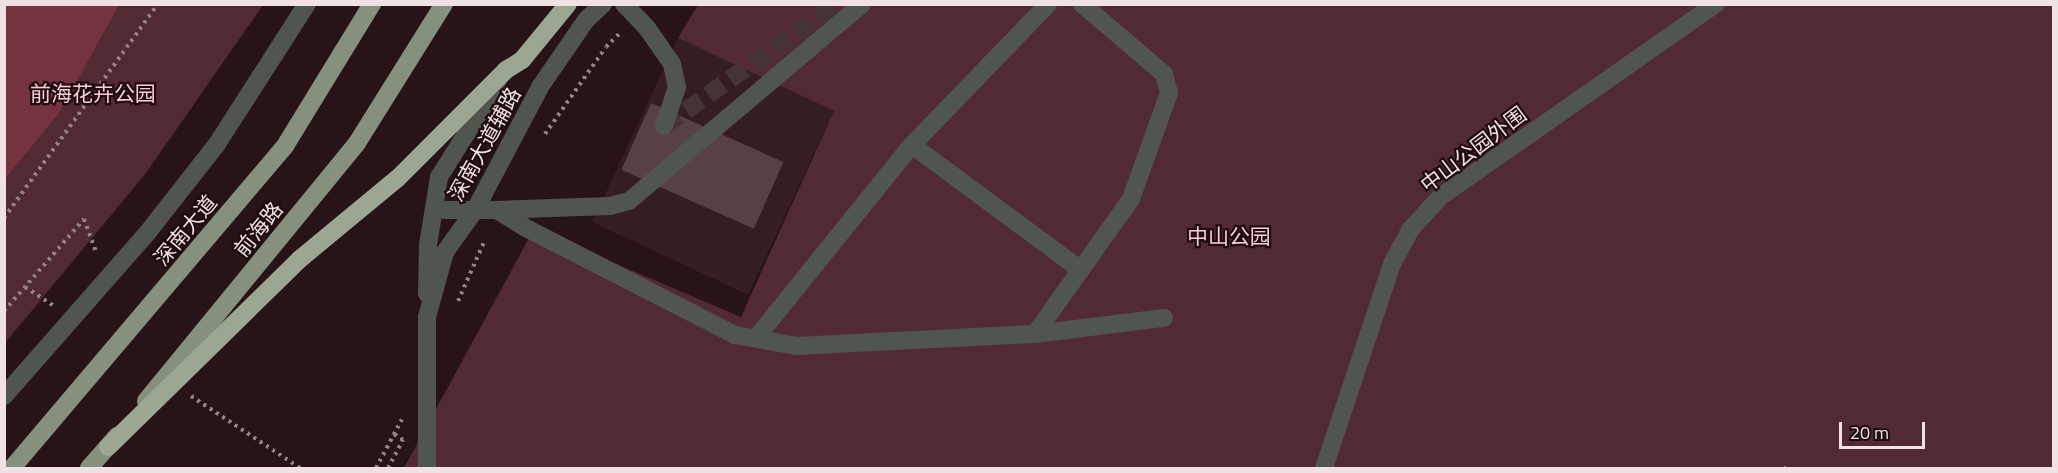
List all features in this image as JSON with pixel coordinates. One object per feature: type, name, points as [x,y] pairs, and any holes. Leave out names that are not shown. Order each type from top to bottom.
[{"type":"highway","points":[[108,447],[300,259],[398,178],[506,70],[522,60],[568,4]]},
{"type":"main road","name":"深南大道","points":[[12,468],[285,146],[372,4]]},
{"type":"main road","name":"前海路","points":[[89,468],[357,142],[444,4]]},
{"type":"street","points":[[4,396],[148,232],[217,144],[307,4]]},
{"type":"street","name":"深南大道辅路","points":[[428,317],[446,252],[475,210],[540,87],[586,20],[603,4]]},
{"type":"street","points":[[624,4],[648,28],[672,64],[677,87],[664,126]]},
{"type":"street","points":[[443,210],[610,206],[629,201],[862,4]]},
{"type":"street","points":[[756,338],[912,145],[1048,4]]},
{"type":"street","points":[[1035,334],[1131,200],[1169,93],[1164,74],[1082,4]]},
{"type":"street","name":"中山公园外围","points":[[1324,468],[1392,264],[1410,230],[1440,197],[1716,4]]},
{"type":"street","name":"深南大道辅路","points":[[427,468],[428,245],[439,177],[506,70]]},
{"type":"street","points":[[912,145],[1082,270]]},
{"type":"street","points":[[497,210],[735,335],[796,346],[1035,334],[1164,318]]},
{"type":"path","points":[[4,218],[158,4]]},
{"type":"path","points":[[4,310],[84,219],[98,258]]},
{"type":"path","points":[[388,468],[403,440],[394,435]]},
{"type":"shaded area","points":[[5,4],[119,5],[59,113],[5,179]]},
{"type":"shaded area","points":[[678,38],[834,111],[748,295],[592,222]]},
{"type":"green space","name":"前海花卉公园","points":[[5,5],[263,5],[146,173],[5,343]]},
{"type":"green space","name":"中山公园","points":[[698,5],[2053,5],[2053,468],[404,468],[534,229],[741,317],[834,111],[678,38]]},
{"type":"building","points":[[651,103],[783,162],[754,229],[621,170]]},
{"type":"tunnel","points":[[664,126],[836,4]]}]
